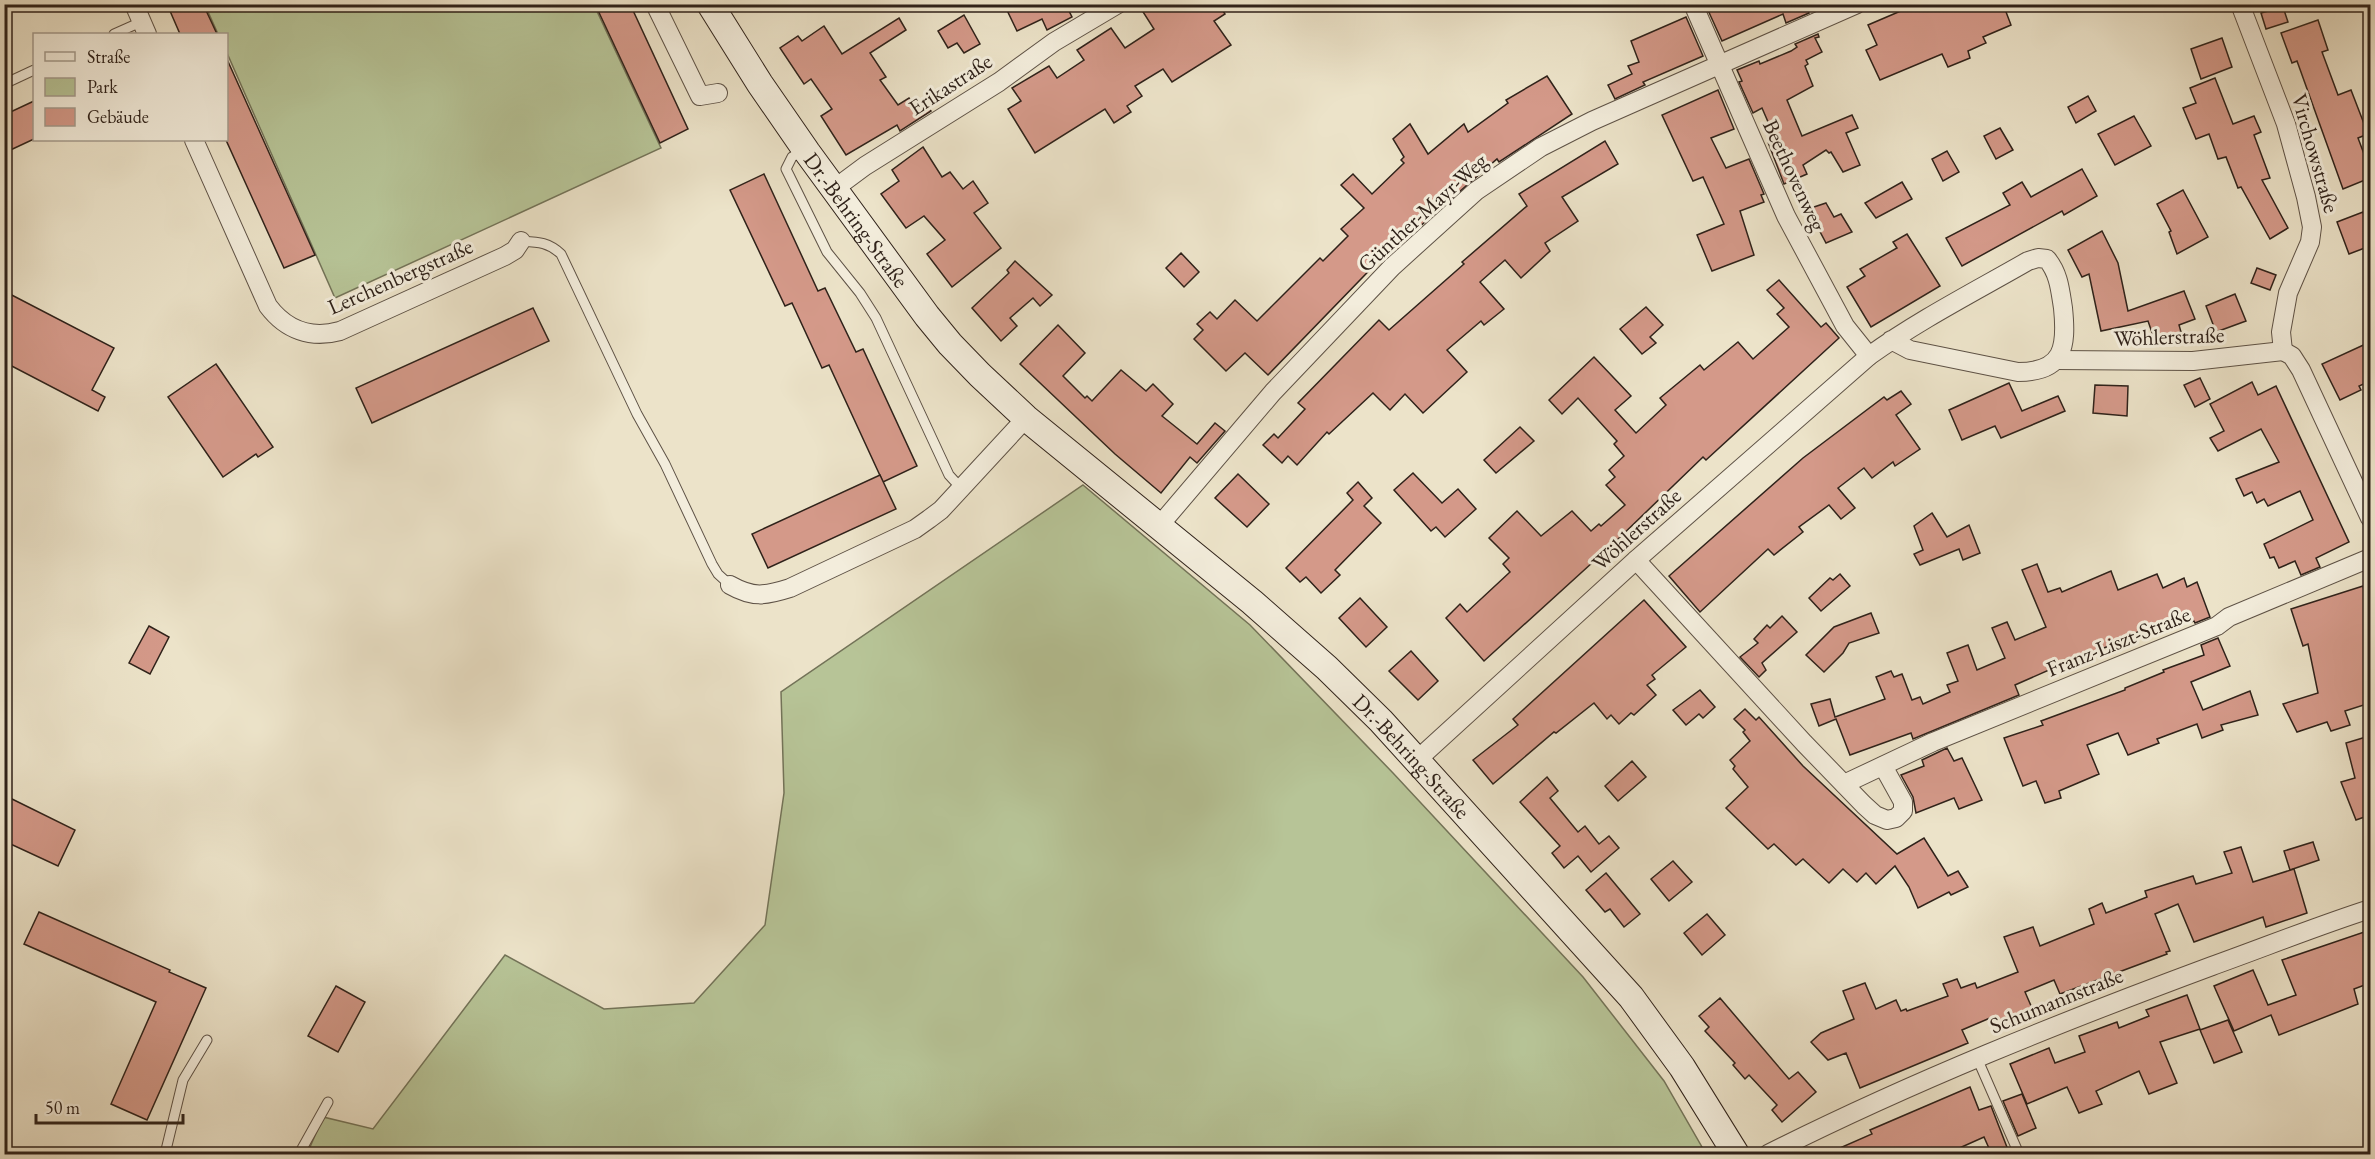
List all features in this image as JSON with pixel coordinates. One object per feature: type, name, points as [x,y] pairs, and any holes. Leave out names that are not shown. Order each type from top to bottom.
[{"type":"street","points":[[134,4],[144,28]]},
{"type":"street","points":[[655,4],[700,96],[718,93]]},
{"type":"street","name":"Dr.-Behring-Straße","points":[[710,4],[760,84],[805,148],[927,316],[950,344],[1026,418],[1292,636],[1363,704],[1417,760],[1631,997],[1682,1067],[1736,1155]]},
{"type":"street","name":"Erikastraße","points":[[834,189],[865,166],[999,82],[1089,12],[1118,4]]},
{"type":"street","name":"Beethovenweg","points":[[1694,4],[1794,233],[1845,326],[1869,356]]},
{"type":"street","name":"Günther-Mayr-Weg","points":[[1159,526],[1273,392],[1392,267],[1476,190],[1541,147],[1592,121],[1857,4]]},
{"type":"street","name":"Virchowstraße","points":[[2240,4],[2286,124],[2312,227],[2310,242],[2294,276],[2285,303],[2281,332],[2283,351]]},
{"type":"street","name":"Lerchenbergstraße","points":[[194,141],[268,306],[275,316],[296,330],[318,334],[340,331],[505,256],[515,250],[521,242]]},
{"type":"street","name":"Wöhlerstraße","points":[[1417,760],[1636,560],[1869,356],[1891,340],[1925,318],[2028,261],[2038,258],[2047,259],[2060,282],[2065,338],[2056,360],[2046,368],[2033,372],[2018,372],[1910,350],[1891,340]]},
{"type":"street","points":[[2283,351],[2292,356],[2301,370],[2370,518]]},
{"type":"street","name":"Wöhlerstraße","points":[[2056,360],[2184,362],[2283,351]]},
{"type":"street","points":[[730,585],[745,593],[757,595],[774,593],[790,588],[915,528],[941,510],[1026,418]]},
{"type":"street","name":"Franz-Liszt-Straße","points":[[1844,784],[1933,742],[2217,626],[2229,617],[2370,558]]},
{"type":"street","points":[[1636,560],[1755,691],[1844,784],[1875,815],[1887,820],[1896,818],[1903,812],[1903,802],[1883,766]]},
{"type":"street","name":"Schumannstraße","points":[[1768,1155],[1887,1097],[2116,1001],[2370,909]]},
{"type":"lane","points":[[119,33],[144,28]]},
{"type":"lane","points":[[4,84],[33,70]]},
{"type":"lane","points":[[805,148],[792,157],[786,169],[827,252],[860,293],[876,318],[949,475],[961,488]]},
{"type":"lane","points":[[521,242],[541,242],[552,246],[561,254],[712,564],[718,574],[730,585]]},
{"type":"lane","points":[[165,1155],[183,1080],[207,1040]]},
{"type":"lane","points":[[1977,1058],[2019,1155]]},
{"type":"lane","points":[[299,1155],[328,1102]]},
{"type":"green space","points":[[205,5],[594,5],[661,148],[335,298],[228,55],[228,33],[218,33]]},
{"type":"green space","points":[[1083,485],[1250,625],[1393,773],[1583,977],[1664,1081],[1706,1154],[307,1154],[323,1117],[373,1129],[505,955],[604,1009],[694,1003],[765,925],[784,793],[781,692]]},
{"type":"building","points":[[167,4],[203,4],[217,33],[180,33]]},
{"type":"building","points":[[595,4],[630,4],[688,129],[660,143]]},
{"type":"building","points":[[1004,4],[1073,4],[1067,7],[1072,17],[1047,30],[1042,19],[1017,31]]},
{"type":"building","points":[[1138,4],[1219,4],[1225,14],[1214,21],[1231,45],[1172,82],[1163,69],[1135,86],[1142,96],[1127,106],[1131,112],[1114,123],[1105,109],[1035,153],[1008,109],[1021,101],[1012,88],[1049,66],[1057,78],[1084,60],[1077,50],[1111,28],[1125,48],[1154,29]]},
{"type":"building","points":[[1716,4],[1805,4],[1809,13],[1786,23],[1783,14],[1722,41],[1707,8]]},
{"type":"building","points":[[1917,4],[2003,4],[2011,25],[1983,37],[1986,43],[1968,51],[1970,58],[1948,67],[1942,54],[1880,80],[1866,50],[1877,45],[1868,25]]},
{"type":"building","points":[[2283,7],[2288,22],[2266,29],[2261,13]]},
{"type":"building","points":[[964,15],[980,44],[964,53],[957,43],[948,48],[938,31]]},
{"type":"building","points":[[1686,17],[1703,56],[1643,82],[1645,85],[1615,99],[1608,85],[1632,74],[1628,66],[1639,62],[1631,41]]},
{"type":"building","points":[[899,18],[906,30],[870,53],[886,77],[880,80],[898,105],[909,98],[916,108],[925,102],[931,111],[900,131],[897,125],[846,155],[821,116],[832,109],[811,79],[804,84],[780,48],[798,36],[802,41],[824,26],[842,54]]},
{"type":"building","points":[[2318,20],[2328,50],[2322,52],[2338,95],[2351,90],[2368,134],[2358,138],[2370,170],[2370,178],[2343,189],[2297,61],[2292,63],[2281,33]]},
{"type":"building","points":[[1818,34],[1819,37],[1815,38],[1822,52],[1806,60],[1808,64],[1805,66],[1813,86],[1787,100],[1802,136],[1852,115],[1858,128],[1846,133],[1860,165],[1843,172],[1831,152],[1826,150],[1803,165],[1807,174],[1784,184],[1768,142],[1775,138],[1762,108],[1753,113],[1739,82],[1742,81],[1737,70],[1759,61],[1760,64],[1791,51],[1797,47],[1795,44]]},
{"type":"building","points":[[2222,38],[2232,67],[2201,79],[2191,49]]},
{"type":"building","points":[[228,61],[315,255],[284,268],[226,141]]},
{"type":"building","points":[[1547,76],[1572,114],[1499,162],[1497,159],[1394,249],[1392,247],[1268,375],[1245,353],[1226,371],[1194,339],[1203,330],[1197,324],[1210,312],[1217,319],[1235,300],[1257,321],[1320,258],[1323,261],[1348,236],[1341,229],[1364,208],[1341,185],[1353,174],[1372,194],[1404,163],[1401,160],[1404,157],[1393,139],[1410,124],[1428,154],[1464,124],[1468,132],[1508,103],[1506,100]]},
{"type":"building","points":[[2215,78],[2233,124],[2254,116],[2261,132],[2254,135],[2270,178],[2262,180],[2288,228],[2270,239],[2241,187],[2238,188],[2226,157],[2218,159],[2209,134],[2196,139],[2183,108],[2196,103],[2190,88]]},
{"type":"building","points":[[1718,90],[1734,129],[1711,138],[1726,168],[1749,159],[1764,194],[1761,195],[1764,202],[1740,211],[1754,255],[1712,271],[1697,235],[1724,224],[1703,177],[1693,181],[1662,115]]},
{"type":"building","points":[[2088,96],[2096,111],[2076,123],[2068,107]]},
{"type":"building","points":[[33,101],[33,139],[4,153],[4,115]]},
{"type":"building","points":[[2134,116],[2151,146],[2115,165],[2098,134]]},
{"type":"building","points":[[2000,128],[2013,150],[1996,159],[1984,136]]},
{"type":"building","points":[[1605,141],[1618,164],[1562,197],[1578,221],[1545,243],[1550,251],[1521,278],[1505,260],[1480,282],[1504,309],[1484,325],[1481,321],[1447,350],[1467,372],[1423,413],[1405,394],[1390,410],[1373,393],[1329,434],[1327,432],[1297,465],[1288,456],[1282,463],[1263,445],[1274,434],[1278,438],[1305,409],[1298,403],[1379,320],[1389,330],[1527,206],[1519,194]]},
{"type":"building","points":[[923,147],[942,177],[950,172],[963,189],[973,181],[988,203],[974,213],[1001,248],[952,287],[927,254],[945,240],[924,216],[906,228],[881,194],[899,181],[892,170]]},
{"type":"building","points":[[1947,151],[1959,172],[1943,181],[1932,159]]},
{"type":"building","points":[[2082,169],[2097,196],[2064,215],[2062,211],[1962,266],[1946,238],[2010,205],[2003,193],[2022,182],[2031,197]]},
{"type":"building","points":[[764,174],[818,291],[825,288],[856,352],[863,349],[917,466],[883,482],[829,365],[822,368],[792,303],[785,306],[730,190]]},
{"type":"building","points":[[1902,182],[1912,199],[1876,218],[1865,203]]},
{"type":"building","points":[[2183,190],[2208,237],[2177,254],[2169,232],[2171,231],[2157,204]]},
{"type":"building","points":[[1826,203],[1834,217],[1841,214],[1852,232],[1826,243],[1808,209]]},
{"type":"building","points":[[2363,212],[2367,222],[2370,221],[2370,246],[2349,254],[2337,222]]},
{"type":"building","points":[[2102,231],[2118,263],[2128,311],[2184,291],[2195,319],[2179,325],[2181,332],[2155,341],[2148,321],[2101,331],[2089,274],[2082,277],[2068,250]]},
{"type":"building","points":[[1907,234],[1940,286],[1871,327],[1847,287],[1865,276],[1860,269],[1897,248],[1893,242]]},
{"type":"building","points":[[1181,253],[1199,272],[1184,287],[1166,268]]},
{"type":"building","points":[[1015,261],[1052,295],[1040,306],[1033,298],[1010,318],[1017,326],[1001,341],[972,308],[1009,273],[1007,270]]},
{"type":"building","points":[[2257,268],[2276,275],[2270,290],[2251,283]]},
{"type":"building","points":[[1779,280],[1821,327],[1826,323],[1839,338],[1706,460],[1703,457],[1615,542],[1484,661],[1446,618],[1460,604],[1467,612],[1510,572],[1503,564],[1509,558],[1489,538],[1517,511],[1541,536],[1572,511],[1591,531],[1599,524],[1601,526],[1625,505],[1606,485],[1615,477],[1609,470],[1624,456],[1614,444],[1617,441],[1578,398],[1562,414],[1549,400],[1594,357],[1631,396],[1615,410],[1636,433],[1666,405],[1660,398],[1700,365],[1704,370],[1738,342],[1753,359],[1789,327],[1777,314],[1784,308],[1767,290]]},
{"type":"building","points":[[4,291],[114,348],[92,390],[105,397],[98,411],[4,362]]},
{"type":"building","points":[[2235,294],[2246,321],[2216,332],[2206,306]]},
{"type":"building","points":[[1646,307],[1663,325],[1650,337],[1656,343],[1642,354],[1620,329]]},
{"type":"building","points":[[533,308],[549,341],[372,423],[356,388]]},
{"type":"building","points":[[1058,325],[1085,353],[1063,376],[1085,398],[1087,396],[1092,401],[1121,370],[1146,391],[1153,384],[1173,404],[1162,416],[1197,444],[1215,423],[1225,431],[1197,463],[1190,457],[1161,493],[1115,454],[1020,364]]},
{"type":"building","points":[[2370,342],[2370,381],[2359,386],[2361,390],[2340,400],[2322,364]]},
{"type":"building","points":[[216,364],[273,447],[258,457],[256,454],[223,477],[168,397]]},
{"type":"building","points":[[2200,378],[2210,399],[2195,407],[2184,385]]},
{"type":"building","points":[[2252,382],[2258,395],[2276,386],[2349,542],[2316,558],[2320,567],[2301,575],[2295,561],[2279,568],[2274,557],[2270,558],[2264,544],[2313,520],[2300,491],[2268,506],[2264,499],[2257,503],[2252,492],[2244,496],[2236,479],[2279,462],[2261,429],[2218,451],[2210,438],[2224,431],[2210,404]]},
{"type":"building","points":[[2009,383],[2022,411],[2058,396],[2065,411],[2001,438],[1995,426],[1962,440],[1949,410]]},
{"type":"building","points":[[2095,385],[2128,386],[2127,416],[2093,413]]},
{"type":"building","points":[[1901,391],[1911,404],[1896,415],[1920,449],[1895,466],[1893,462],[1872,478],[1864,468],[1838,488],[1855,508],[1841,519],[1829,505],[1799,527],[1803,532],[1774,555],[1768,549],[1700,612],[1669,576],[1803,458],[1884,397],[1887,400]]},
{"type":"building","points":[[1520,427],[1534,441],[1496,473],[1484,460]]},
{"type":"building","points":[[1413,473],[1442,503],[1458,489],[1476,509],[1445,537],[1436,527],[1431,531],[1394,490]]},
{"type":"building","points":[[1238,474],[1269,504],[1247,527],[1215,498]]},
{"type":"building","points":[[880,475],[896,509],[768,568],[752,534]]},
{"type":"building","points":[[1358,482],[1372,498],[1364,506],[1381,523],[1335,570],[1340,575],[1321,593],[1306,577],[1300,582],[1286,568],[1353,500],[1347,493]]},
{"type":"building","points":[[1932,513],[1947,537],[1969,525],[1980,553],[1963,560],[1959,549],[1920,565],[1914,554],[1923,550],[1914,526]]},
{"type":"building","points":[[2037,564],[2048,592],[2060,588],[2062,592],[2111,571],[2118,590],[2157,574],[2163,588],[2184,578],[2187,587],[2197,582],[2210,617],[2195,623],[2190,622],[2187,614],[2127,636],[2128,639],[2085,655],[2089,662],[2071,670],[2067,662],[2015,685],[2019,695],[1913,739],[1911,733],[1850,755],[1836,719],[1819,726],[1811,704],[1830,699],[1835,717],[1885,699],[1876,677],[1891,671],[1894,677],[1902,674],[1912,700],[1920,697],[1923,704],[1950,692],[1947,685],[1958,681],[1947,653],[1968,645],[1977,670],[2005,658],[1992,628],[2007,622],[2015,640],[2046,627],[2022,570]]},
{"type":"building","points":[[1840,574],[1850,586],[1821,611],[1809,598],[1830,578],[1833,580]]},
{"type":"building","points":[[2363,586],[2370,613],[2370,703],[2345,711],[2350,725],[2331,731],[2327,722],[2297,732],[2283,704],[2318,693],[2308,644],[2303,646],[2291,609]]},
{"type":"building","points":[[1360,598],[1387,627],[1366,647],[1339,618]]},
{"type":"building","points":[[1644,600],[1686,647],[1652,675],[1655,679],[1647,685],[1656,695],[1634,715],[1631,713],[1619,724],[1611,715],[1607,719],[1594,703],[1556,733],[1554,732],[1493,784],[1473,760],[1518,725],[1513,719]]},
{"type":"building","points":[[1871,613],[1879,633],[1849,643],[1843,653],[1824,672],[1806,655],[1834,627]]},
{"type":"building","points":[[1782,616],[1797,632],[1762,663],[1766,670],[1759,677],[1740,657],[1758,643],[1754,639],[1767,625],[1770,628]]},
{"type":"building","points":[[149,626],[169,637],[150,674],[129,663]]},
{"type":"building","points":[[2218,638],[2230,666],[2191,682],[2203,710],[2250,691],[2258,715],[2221,725],[2223,730],[2202,738],[2197,724],[2157,739],[2159,743],[2128,755],[2118,733],[2087,745],[2099,774],[2059,791],[2061,798],[2045,803],[2036,781],[2023,786],[2004,738],[2043,725],[2041,721],[2125,690],[2125,688],[2164,672],[2163,670],[2204,655],[2201,645]]},
{"type":"building","points":[[1411,651],[1438,681],[1418,700],[1389,671]]},
{"type":"building","points":[[1700,690],[1715,707],[1703,718],[1699,714],[1686,725],[1673,710]]},
{"type":"building","points":[[1745,709],[1756,720],[1759,717],[1803,766],[1897,854],[1924,838],[1948,876],[1958,871],[1968,887],[1951,895],[1949,892],[1918,908],[1909,887],[1895,866],[1876,884],[1866,873],[1857,882],[1843,869],[1829,883],[1803,859],[1796,865],[1774,844],[1768,849],[1726,808],[1748,787],[1733,769],[1735,766],[1730,760],[1750,741],[1743,732],[1745,730],[1734,719]]},
{"type":"building","points":[[2366,737],[2370,754],[2370,815],[2356,820],[2341,782],[2355,778],[2346,743]]},
{"type":"building","points":[[1947,748],[1954,761],[1962,758],[1982,800],[1959,809],[1954,798],[1916,813],[1913,797],[1901,775],[1924,766],[1922,760]]},
{"type":"building","points":[[1632,761],[1646,777],[1618,801],[1605,786]]},
{"type":"building","points":[[1547,777],[1558,791],[1550,798],[1578,832],[1585,826],[1599,844],[1609,836],[1619,848],[1591,872],[1578,856],[1564,868],[1552,853],[1560,846],[1520,802]]},
{"type":"building","points":[[10,798],[75,830],[58,866],[4,841],[4,808]]},
{"type":"building","points":[[2313,842],[2319,860],[2290,870],[2284,851]]},
{"type":"building","points":[[2241,847],[2253,882],[2294,869],[2307,913],[2266,927],[2263,917],[2194,942],[2178,904],[2155,914],[2170,951],[2166,952],[2167,954],[2060,994],[2054,980],[2025,992],[2035,1015],[1996,1031],[1990,1018],[1962,1030],[1968,1043],[1860,1088],[1846,1053],[1828,1060],[1811,1042],[1821,1033],[1854,1019],[1843,991],[1865,983],[1876,1009],[1896,1000],[1901,1011],[1906,1009],[1907,1011],[1948,996],[1943,984],[1957,979],[1961,988],[1975,983],[1977,988],[2018,972],[2004,937],[2033,927],[2040,946],[2094,924],[2089,909],[2102,903],[2106,913],[2147,897],[2145,891],[2193,876],[2196,884],[2232,873],[2224,852]]},
{"type":"building","points":[[1673,861],[1692,882],[1669,901],[1651,879]]},
{"type":"building","points":[[1606,873],[1640,914],[1624,927],[1610,909],[1605,912],[1586,890]]},
{"type":"building","points":[[39,912],[206,988],[147,1120],[111,1104],[156,1002],[24,944]]},
{"type":"building","points":[[1707,914],[1725,935],[1702,955],[1684,933]]},
{"type":"building","points":[[2370,930],[2370,983],[2354,989],[2358,1004],[2279,1035],[2271,1015],[2234,1031],[2214,986],[2253,970],[2268,1005],[2296,995],[2282,960]]},
{"type":"building","points":[[336,986],[365,1002],[338,1052],[308,1036]]},
{"type":"building","points":[[2187,995],[2200,1029],[2160,1042],[2177,1083],[2149,1094],[2139,1071],[2096,1091],[2102,1104],[2079,1113],[2067,1087],[2027,1104],[2010,1064],[2049,1048],[2055,1063],[2085,1052],[2079,1036],[2117,1022],[2119,1028],[2149,1016],[2146,1010]]},
{"type":"building","points":[[1720,998],[1789,1079],[1798,1072],[1816,1092],[1782,1122],[1772,1110],[1777,1105],[1749,1075],[1745,1079],[1733,1065],[1735,1063],[1705,1031],[1709,1027],[1699,1016]]},
{"type":"building","points":[[2228,1020],[2242,1052],[2214,1063],[2200,1030]]},
{"type":"building","points":[[1970,1087],[1979,1110],[1991,1106],[2010,1155],[1992,1155],[1984,1137],[1955,1150],[1957,1155],[1824,1155],[1872,1134],[1870,1130]]},
{"type":"building","points":[[2022,1094],[2036,1128],[2018,1136],[2003,1101]]}]
